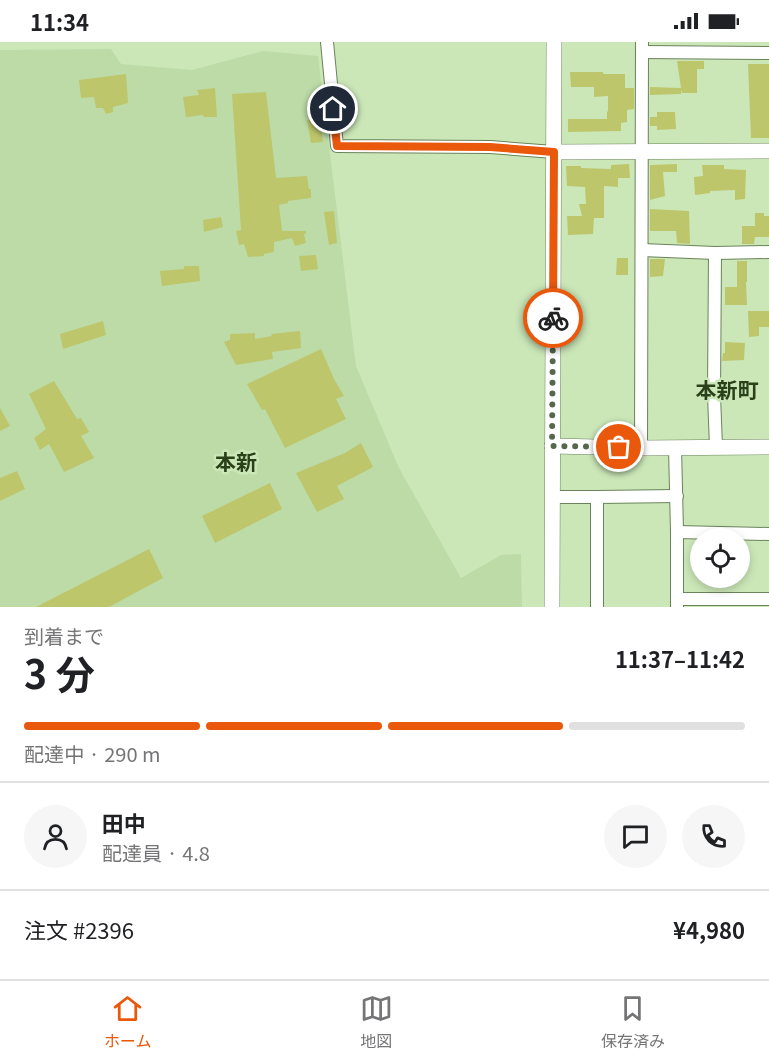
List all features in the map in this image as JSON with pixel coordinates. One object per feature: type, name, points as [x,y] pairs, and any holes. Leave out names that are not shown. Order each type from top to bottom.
[{"type":"street","points":[[327,42],[337,146],[490,147],[554,152],[769,151]]},
{"type":"street","points":[[552,607],[554,42]]},
{"type":"street","points":[[641,448],[642,47],[716,48],[769,53]]},
{"type":"street","points":[[642,250],[715,253],[769,252]]},
{"type":"street","points":[[715,253],[716,447]]},
{"type":"street","points":[[552,446],[769,447]]},
{"type":"street","points":[[675,447],[677,603],[769,599]]},
{"type":"street","points":[[552,497],[677,496]]},
{"type":"street","points":[[597,497],[597,607]]},
{"type":"street","points":[[677,532],[769,534]]},
{"type":"shaded area","points":[[111,49],[121,64],[192,70],[263,51],[318,56],[356,366],[399,468],[461,578],[501,555],[521,554],[522,607],[0,607],[0,50]]},
{"type":"building","points":[[677,61],[704,61],[704,69],[697,69],[697,93],[682,93],[681,90],[681,94],[650,95],[650,87],[681,88]]},
{"type":"building","points":[[748,64],[769,64],[769,138],[751,138]]},
{"type":"building","points":[[570,72],[625,74],[625,88],[634,88],[634,109],[627,110],[627,122],[621,123],[621,131],[568,132],[568,119],[607,119],[608,112],[608,96],[594,97],[594,87],[571,87]]},
{"type":"building","points":[[126,74],[128,103],[113,107],[113,112],[106,114],[103,108],[96,108],[94,97],[81,98],[79,80]]},
{"type":"building","points":[[215,88],[217,117],[204,117],[203,115],[186,117],[183,97],[199,95],[197,90]]},
{"type":"building","points":[[266,92],[276,178],[307,176],[311,198],[288,201],[288,203],[279,205],[282,231],[306,231],[304,234],[306,243],[295,246],[292,238],[274,242],[274,252],[264,254],[264,256],[248,257],[244,244],[239,245],[236,231],[241,230],[232,94]]},
{"type":"building","points":[[657,112],[675,112],[676,129],[657,130],[657,126],[650,126],[650,117],[657,117]]},
{"type":"building","points":[[320,118],[323,142],[311,143],[307,120]]},
{"type":"building","points":[[629,164],[630,178],[618,178],[618,187],[604,186],[604,218],[594,218],[593,234],[568,235],[567,216],[582,216],[579,204],[586,204],[585,187],[567,186],[566,166],[611,169],[611,165]]},
{"type":"building","points":[[677,164],[677,172],[663,172],[665,196],[650,200],[650,165]]},
{"type":"building","points":[[702,165],[724,165],[724,169],[746,170],[745,199],[735,200],[735,190],[710,191],[710,193],[695,195],[694,177],[703,176]]},
{"type":"building","points":[[650,209],[689,211],[690,244],[677,243],[676,231],[650,231]]},
{"type":"building","points":[[334,211],[337,243],[329,245],[324,212]]},
{"type":"building","points":[[755,213],[764,213],[764,216],[769,216],[769,237],[755,237],[754,244],[742,244],[742,226],[755,226]]},
{"type":"building","points":[[221,217],[223,227],[204,232],[203,220]]},
{"type":"building","points":[[316,255],[318,269],[301,271],[299,256]]},
{"type":"building","points":[[617,258],[628,258],[628,275],[616,275]]},
{"type":"building","points":[[650,259],[665,259],[663,276],[650,277]]},
{"type":"building","points":[[737,261],[747,261],[747,305],[725,305],[725,287],[737,287]]},
{"type":"building","points":[[184,266],[199,266],[200,281],[162,286],[160,271],[184,269]]},
{"type":"building","points":[[748,311],[769,311],[769,327],[759,327],[759,336],[749,337]]},
{"type":"building","points":[[103,321],[106,335],[63,349],[60,334]]},
{"type":"building","points":[[300,331],[301,348],[272,352],[273,359],[236,365],[224,342],[230,340],[230,334],[255,333],[255,339],[272,336],[271,334]]},
{"type":"building","points":[[725,342],[745,343],[744,360],[722,361]]},
{"type":"building","points":[[321,349],[344,396],[336,399],[346,419],[285,448],[265,409],[262,410],[247,384]]},
{"type":"building","points":[[54,381],[77,419],[81,418],[89,432],[81,436],[94,458],[64,472],[49,444],[40,450],[34,438],[46,429],[29,394]]},
{"type":"building","points":[[0,408],[10,426],[0,431]]},
{"type":"building","points":[[361,443],[373,467],[337,486],[344,499],[317,512],[296,473],[345,453]]},
{"type":"building","points":[[17,471],[25,489],[0,501],[0,478]]},
{"type":"building","points":[[270,483],[282,509],[215,543],[202,516]]},
{"type":"building","points":[[149,549],[163,578],[109,607],[36,607]]},
{"type":"way so far","points":[[553,318],[552,446],[619,447]]},
{"type":"district","name":"本新町","points":[[727,389]]},
{"type":"district","name":"本新","points":[[236,461]]},
{"type":"route","points":[[333,109],[337,146],[490,147],[554,152],[553,318]]}]
